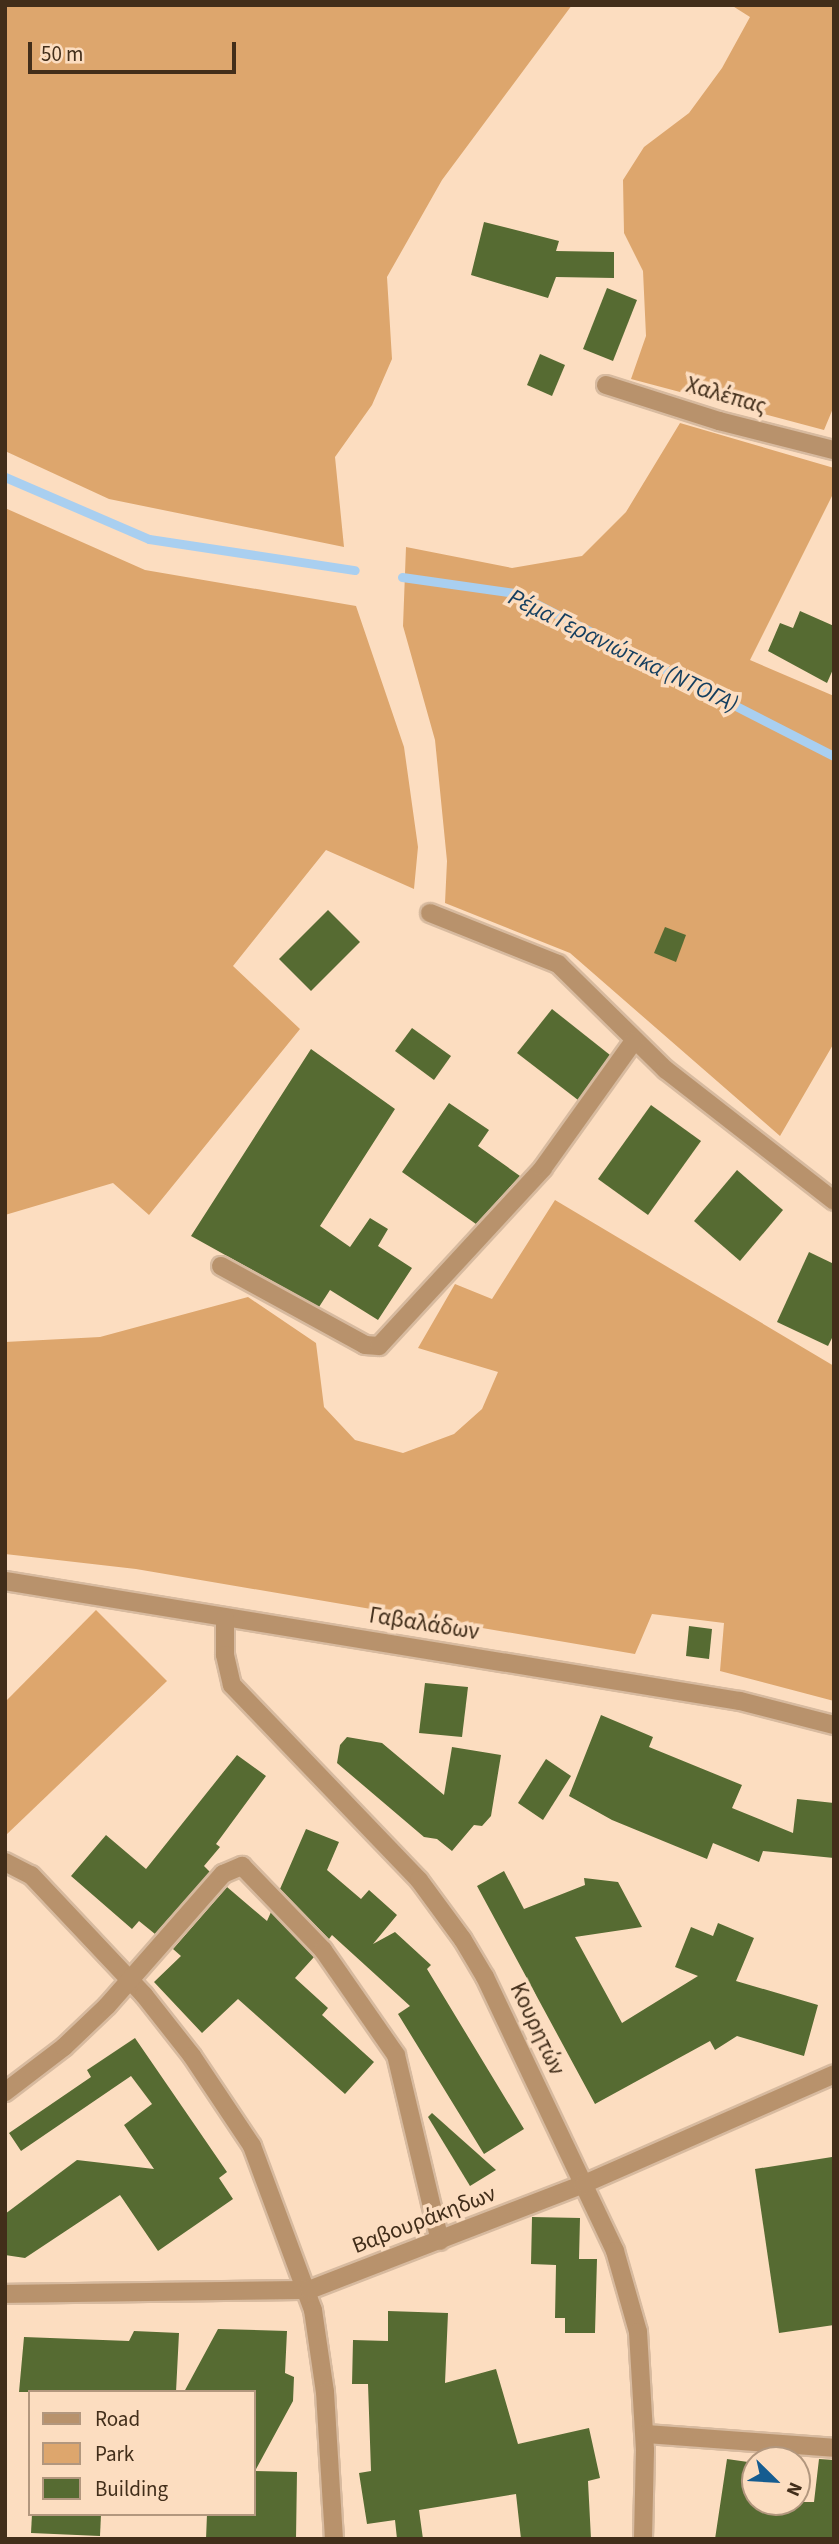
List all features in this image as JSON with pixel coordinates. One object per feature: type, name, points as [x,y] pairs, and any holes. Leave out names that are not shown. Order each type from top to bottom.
[{"type":"street","name":"Χαλέπας","points":[[607,385],[719,421],[834,450]]},
{"type":"street","points":[[430,913],[558,964],[594,995],[634,1041],[834,1201]]},
{"type":"street","points":[[221,1266],[365,1345],[379,1346],[543,1168],[634,1041]]},
{"type":"street","name":"Γαβαλάδων","points":[[5,1581],[727,1699],[834,1725]]},
{"type":"street","name":"Κουρητών","points":[[225,1618],[225,1654],[232,1685],[419,1880],[463,1940],[485,1977],[615,2251],[638,2332],[645,2434],[643,2539]]},
{"type":"street","points":[[5,1862],[31,1875],[131,1981],[192,2056],[252,2146],[309,2290],[325,2392],[334,2539]]},
{"type":"street","points":[[5,2092],[64,2047],[131,1981],[223,1874],[237,1867],[251,1871],[323,1950],[396,2056],[440,2241]]},
{"type":"street","name":"Βαβουράκηδων","points":[[5,2294],[309,2290],[584,2184],[834,2074]]},
{"type":"street","points":[[645,2434],[834,2448]]},
{"type":"green space","points":[[5,5],[572,5],[442,180],[387,277],[392,359],[372,405],[335,457],[344,547],[109,499],[5,451]]},
{"type":"green space","points":[[731,5],[834,5],[834,406],[824,430],[631,379],[646,336],[643,271],[624,233],[623,180],[644,147],[689,113],[722,68],[750,17]]},
{"type":"green space","points":[[680,423],[834,468],[834,492],[750,660],[834,696],[834,1043],[780,1136],[570,953],[445,903],[447,861],[435,740],[403,626],[406,547],[512,568],[582,556],[626,512]]},
{"type":"green space","points":[[5,508],[145,570],[356,606],[404,747],[418,847],[414,889],[326,850],[233,966],[300,1029],[149,1215],[113,1183],[5,1215]]},
{"type":"green space","points":[[555,1200],[834,1366],[834,1701],[720,1671],[724,1623],[652,1614],[635,1654],[136,1569],[5,1554],[5,1342],[100,1337],[248,1297],[316,1343],[324,1407],[355,1440],[403,1453],[454,1434],[482,1409],[498,1372],[418,1348],[455,1284],[492,1299]]},
{"type":"green space","points":[[96,1610],[167,1681],[5,1836],[5,1702]]},
{"type":"building","points":[[484,222],[559,241],[556,251],[614,252],[614,278],[556,277],[548,298],[471,275]]},
{"type":"building","points":[[607,288],[637,300],[613,361],[583,349]]},
{"type":"building","points":[[540,354],[565,365],[552,396],[527,385]]},
{"type":"building","points":[[800,611],[834,626],[834,667],[827,683],[768,651],[780,623],[793,628]]},
{"type":"building","points":[[328,910],[360,942],[311,991],[279,959]]},
{"type":"building","points":[[665,927],[686,935],[676,962],[654,953]]},
{"type":"building","points":[[552,1009],[610,1055],[578,1100],[517,1053]]},
{"type":"building","points":[[412,1028],[451,1056],[434,1080],[395,1051]]},
{"type":"building","points":[[311,1049],[395,1109],[320,1226],[350,1247],[370,1218],[388,1229],[378,1246],[412,1268],[378,1320],[330,1290],[319,1307],[191,1236]]},
{"type":"building","points":[[449,1103],[489,1130],[478,1146],[520,1176],[476,1224],[402,1172]]},
{"type":"building","points":[[651,1105],[701,1141],[648,1215],[598,1179]]},
{"type":"building","points":[[737,1170],[783,1210],[740,1261],[694,1221]]},
{"type":"building","points":[[809,1252],[834,1264],[834,1334],[828,1346],[777,1322]]},
{"type":"building","points":[[689,1626],[712,1629],[709,1659],[686,1656]]},
{"type":"building","points":[[425,1683],[468,1687],[462,1737],[419,1733]]},
{"type":"building","points":[[601,1715],[653,1737],[649,1747],[742,1785],[732,1808],[793,1833],[797,1799],[834,1803],[834,1858],[763,1851],[759,1862],[713,1843],[707,1859],[612,1820],[569,1796]]},
{"type":"building","points":[[347,1737],[382,1743],[444,1795],[452,1747],[501,1755],[491,1816],[482,1826],[474,1825],[452,1851],[437,1839],[424,1837],[337,1763],[340,1745]]},
{"type":"building","points":[[237,1755],[266,1776],[216,1844],[220,1847],[204,1866],[210,1872],[155,1934],[139,1921],[132,1929],[71,1876],[106,1835],[146,1869]]},
{"type":"building","points":[[546,1759],[571,1776],[543,1820],[518,1803]]},
{"type":"building","points":[[306,1829],[339,1842],[327,1870],[361,1899],[369,1890],[397,1915],[373,1944],[395,1932],[431,1965],[427,1969],[524,2129],[484,2154],[398,2014],[410,2006],[332,1935],[329,1939],[280,1889]]},
{"type":"building","points":[[504,1871],[524,1909],[585,1885],[584,1878],[618,1882],[642,1927],[575,1937],[622,2023],[698,1976],[675,1967],[691,1927],[713,1936],[718,1923],[754,1938],[736,1981],[818,2005],[804,2056],[737,2036],[715,2050],[710,2041],[595,2104],[477,1886]]},
{"type":"building","points":[[227,1887],[267,1921],[271,1912],[314,1957],[295,1978],[328,2008],[322,2015],[374,2062],[345,2094],[238,1999],[202,2033],[154,1982],[181,1956],[173,1949]]},
{"type":"building","points":[[135,2038],[227,2172],[219,2178],[233,2199],[158,2251],[120,2195],[25,2258],[5,2255],[5,2214],[77,2160],[154,2169],[124,2125],[152,2104],[131,2076],[21,2151],[9,2133],[91,2077],[87,2070]]},
{"type":"building","points":[[432,2113],[496,2170],[470,2186],[428,2117]]},
{"type":"building","points":[[832,2157],[834,2325],[779,2333],[755,2169]]},
{"type":"building","points":[[532,2217],[580,2218],[579,2259],[597,2259],[595,2333],[565,2333],[565,2318],[555,2318],[556,2265],[531,2264]]},
{"type":"building","points":[[388,2311],[448,2313],[445,2383],[496,2369],[518,2444],[589,2428],[600,2478],[588,2481],[591,2539],[521,2539],[516,2494],[419,2510],[423,2539],[397,2539],[395,2520],[367,2524],[359,2473],[371,2471],[368,2384],[352,2384],[353,2340],[388,2341]]},
{"type":"building","points":[[218,2329],[287,2331],[285,2373],[294,2377],[293,2401],[256,2469],[256,2390],[185,2390]]},
{"type":"building","points":[[134,2331],[179,2333],[176,2390],[19,2392],[24,2337],[129,2341]]},
{"type":"building","points":[[727,2459],[741,2461],[741,2516],[811,2516],[819,2459],[834,2460],[834,2539],[715,2539]]},
{"type":"building","points":[[256,2471],[297,2472],[296,2539],[206,2539],[207,2516],[256,2516]]},
{"type":"building","points":[[32,2516],[101,2516],[100,2536],[31,2533]]},
{"type":"waterway","name":"Ρέμα Γερανιώτικα (ΝΤΟΓΑ)","points":[[5,477],[149,539],[355,570]]},
{"type":"waterway","name":"Ρέμα Γερανιώτικα (ΝΤΟΓΑ)","points":[[402,577],[515,593],[834,756]]}]
